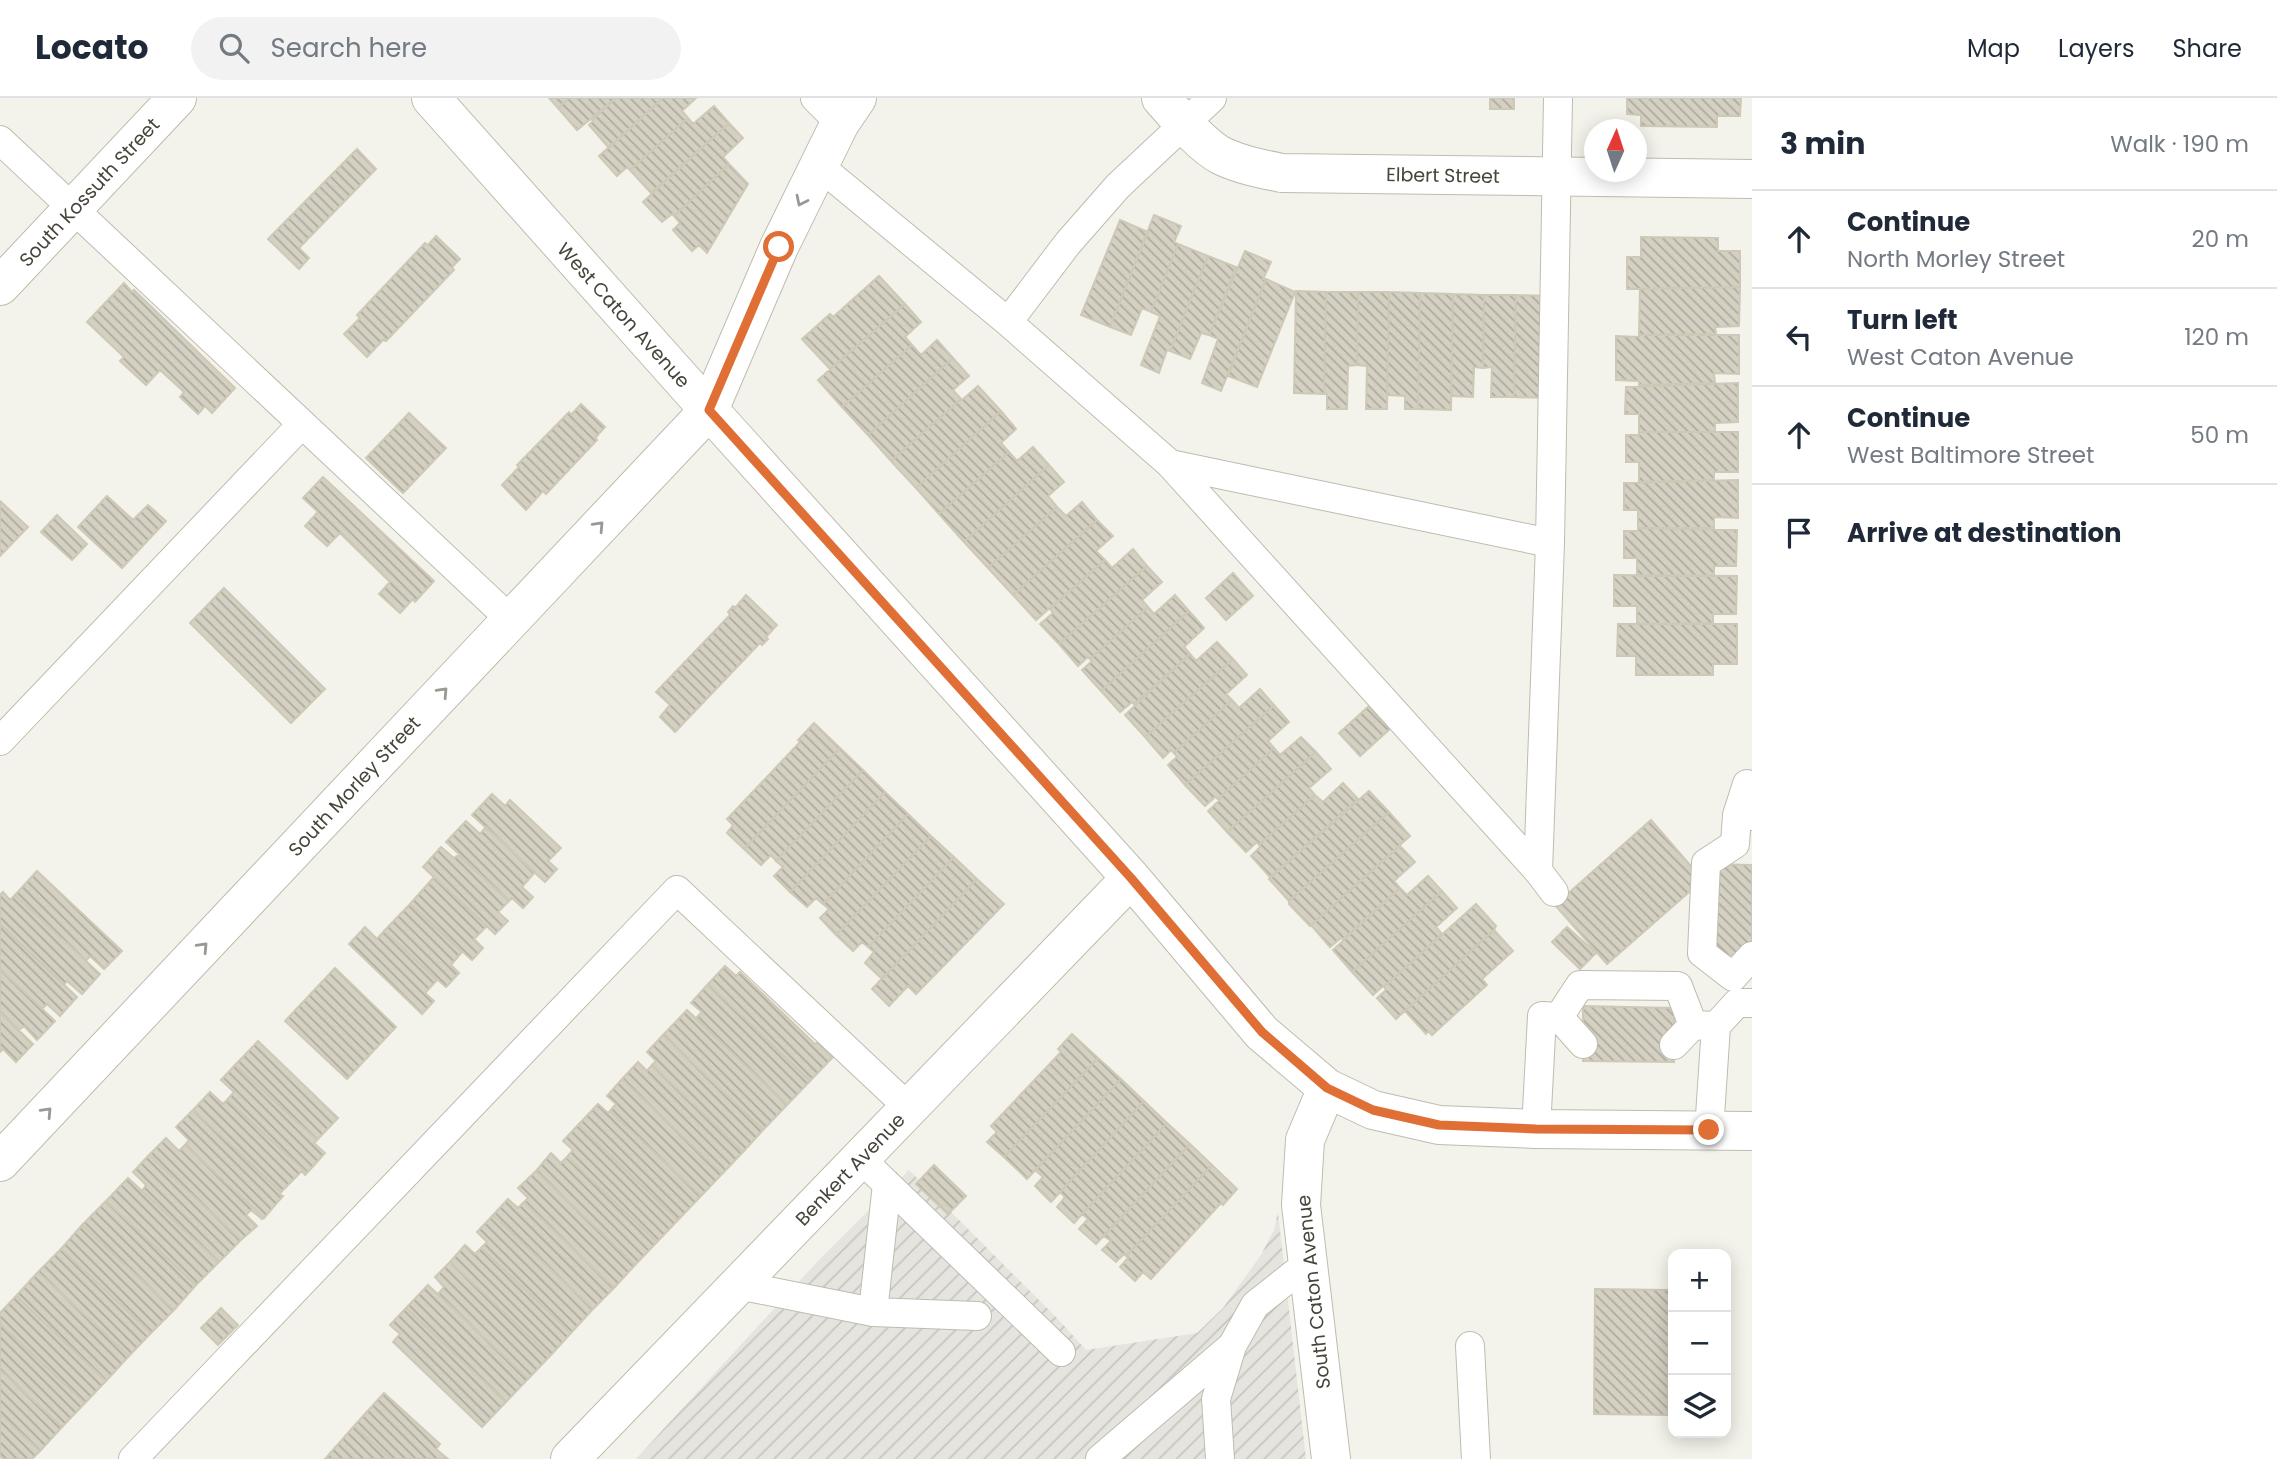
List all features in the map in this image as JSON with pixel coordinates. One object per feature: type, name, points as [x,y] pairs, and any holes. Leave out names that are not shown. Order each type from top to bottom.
[{"type":"street","name":"South Kossuth Street","points":[[0,286],[177,98]]},
{"type":"street","name":"West Caton Avenue","points":[[431,98],[1131,878],[1262,1032],[1327,1088],[1373,1110],[1439,1125],[1536,1129],[1752,1131]]},
{"type":"street","points":[[709,410],[779,247],[818,165],[838,106]]},
{"type":"street","name":"Elbert Street","points":[[1172,111],[1220,155],[1247,166],[1282,173],[1752,179]]},
{"type":"street","name":"South Morley Street","points":[[0,1162],[709,410]]},
{"type":"street","name":"Benkert Avenue","points":[[570,1459],[738,1285],[874,1171],[909,1108],[1131,878]]},
{"type":"street","name":"South Caton Avenue","points":[[1327,1088],[1305,1140],[1301,1205],[1331,1459]]},
{"type":"lane","points":[[1008,323],[1068,243],[1118,186],[1172,111],[1212,98]]},
{"type":"lane","points":[[818,165],[1008,323],[1170,464],[1546,882],[1558,98]]},
{"type":"lane","points":[[0,140],[511,620]]},
{"type":"lane","points":[[0,741],[302,424]]},
{"type":"lane","points":[[1170,464],[1550,543]]},
{"type":"lane","points":[[1678,986],[1702,953],[1706,863],[1744,853],[1747,784]]},
{"type":"lane","points":[[133,1459],[677,890],[909,1108]]},
{"type":"lane","points":[[1702,953],[1741,994]]},
{"type":"lane","points":[[1674,1045],[1705,1025],[1741,994],[1752,956]]},
{"type":"lane","points":[[1559,1017],[1580,985],[1678,986]]},
{"type":"lane","points":[[1678,986],[1705,1025],[1709,1130]]},
{"type":"lane","points":[[1536,1129],[1542,1016],[1559,1017],[1583,1044]]},
{"type":"lane","points":[[873,1312],[874,1171]]},
{"type":"lane","points":[[874,1171],[1061,1352]]},
{"type":"lane","points":[[1220,1459],[1216,1399],[1232,1346],[1255,1305],[1308,1264]]},
{"type":"lane","points":[[738,1285],[873,1312],[978,1316]]},
{"type":"lane","points":[[1100,1459],[1232,1346]]},
{"type":"lane","points":[[1470,1346],[1476,1459]]},
{"type":"shaded area","points":[[909,1170],[1086,1350],[1197,1333],[1223,1308],[1261,1255],[1274,1230],[1278,1212],[1306,1459],[636,1459],[815,1264]]},
{"type":"building","points":[[549,98],[569,98],[558,108]]},
{"type":"building","points":[[569,98],[616,98],[577,130],[558,108]]},
{"type":"building","points":[[616,98],[663,98],[609,148],[589,125]]},
{"type":"building","points":[[663,98],[696,98],[682,111],[688,118],[630,170],[627,167],[617,176],[599,156]]},
{"type":"building","points":[[1490,98],[1514,98],[1514,109],[1490,109]]},
{"type":"building","points":[[1627,98],[1741,98],[1740,116],[1717,116],[1717,127],[1647,126],[1647,119],[1641,119],[1641,115],[1627,114]]},
{"type":"building","points":[[714,106],[729,123],[651,193],[630,170],[688,118],[693,124]]},
{"type":"building","points":[[729,123],[743,138],[723,157],[729,164],[674,216],[672,214],[662,222],[643,202]]},
{"type":"building","points":[[357,149],[376,169],[299,248],[309,258],[299,269],[268,239]]},
{"type":"building","points":[[729,164],[748,184],[707,253],[699,245],[692,251],[673,230],[680,223],[674,216]]},
{"type":"building","points":[[1154,215],[1181,226],[1174,242],[1178,244],[1151,312],[1142,308],[1131,335],[1110,327]]},
{"type":"building","points":[[1120,220],[1148,232],[1110,327],[1081,315]]},
{"type":"building","points":[[436,236],[460,259],[452,267],[454,270],[386,341],[383,340],[367,357],[344,334],[360,318],[357,315],[425,243],[428,245]]},
{"type":"building","points":[[1641,237],[1718,238],[1718,251],[1740,251],[1740,287],[1627,289],[1627,257],[1641,257]]},
{"type":"building","points":[[1178,244],[1208,256],[1159,373],[1141,365],[1160,316],[1151,312]]},
{"type":"building","points":[[1245,251],[1271,262],[1221,391],[1202,383],[1218,339],[1209,335]]},
{"type":"building","points":[[1208,256],[1236,267],[1209,335],[1201,333],[1190,359],[1170,351]]},
{"type":"building","points":[[879,276],[905,304],[830,369],[802,339],[830,314],[833,317]]},
{"type":"building","points":[[1266,279],[1295,292],[1257,387],[1228,376]]},
{"type":"building","points":[[124,283],[235,388],[212,413],[205,406],[198,414],[180,397],[184,392],[160,370],[146,385],[120,361],[124,357],[87,322]]},
{"type":"building","points":[[1740,287],[1739,326],[1715,327],[1716,334],[1639,335],[1640,289]]},
{"type":"building","points":[[1296,291],[1326,292],[1324,394],[1294,393]]},
{"type":"building","points":[[1326,292],[1358,292],[1357,365],[1348,366],[1347,409],[1327,409],[1327,394],[1324,394]]},
{"type":"building","points":[[1358,292],[1389,292],[1387,409],[1366,409],[1367,366],[1357,365]]},
{"type":"building","points":[[1389,292],[1420,293],[1418,409],[1405,409],[1405,396],[1387,395]]},
{"type":"building","points":[[1420,293],[1453,294],[1451,410],[1418,409]]},
{"type":"building","points":[[1453,294],[1484,295],[1483,368],[1474,367],[1473,397],[1451,396]]},
{"type":"building","points":[[1484,295],[1516,295],[1514,397],[1491,397],[1492,367],[1483,368]]},
{"type":"building","points":[[1516,295],[1548,296],[1545,398],[1514,397]]},
{"type":"building","points":[[905,304],[921,322],[905,337],[912,345],[842,407],[818,380]]},
{"type":"building","points":[[1739,335],[1739,374],[1714,373],[1715,383],[1639,385],[1639,381],[1616,380],[1616,336]]},
{"type":"building","points":[[937,340],[953,358],[868,435],[842,407],[912,345],[921,355]]},
{"type":"building","points":[[953,358],[969,376],[953,390],[961,399],[891,461],[868,435]]},
{"type":"building","points":[[1738,383],[1738,422],[1715,423],[1715,432],[1639,432],[1639,414],[1625,414],[1626,387]]},
{"type":"building","points":[[978,386],[1001,411],[916,488],[891,461]]},
{"type":"building","points":[[581,404],[605,427],[595,438],[597,440],[546,494],[543,491],[526,510],[502,485],[519,467],[517,465],[569,412],[571,415]]},
{"type":"building","points":[[1001,411],[1016,429],[1001,443],[1009,452],[939,514],[916,488]]},
{"type":"building","points":[[409,413],[446,448],[403,493],[366,458]]},
{"type":"building","points":[[1639,432],[1738,432],[1738,472],[1714,472],[1714,480],[1639,482],[1639,462],[1626,462],[1626,435],[1639,435]]},
{"type":"building","points":[[1033,447],[1049,465],[964,542],[939,514],[1009,452],[1017,461]]},
{"type":"building","points":[[1049,465],[1064,482],[1048,496],[1057,507],[988,568],[964,542]]},
{"type":"building","points":[[323,477],[434,581],[415,602],[413,599],[400,613],[379,594],[390,582],[340,533],[327,546],[305,526],[318,512],[303,498]]},
{"type":"building","points":[[1738,480],[1738,518],[1714,517],[1714,528],[1638,528],[1638,510],[1624,510],[1624,483]]},
{"type":"building","points":[[107,496],[133,520],[148,505],[166,521],[122,568],[78,527]]},
{"type":"building","points":[[0,501],[28,527],[0,556]]},
{"type":"building","points":[[1082,502],[1097,520],[1013,595],[988,568],[1057,507],[1066,516]]},
{"type":"building","points":[[57,515],[87,544],[72,560],[41,532]]},
{"type":"building","points":[[1097,520],[1113,536],[1096,551],[1105,560],[1036,620],[1013,595]]},
{"type":"building","points":[[1638,528],[1737,530],[1736,566],[1714,566],[1714,576],[1637,576],[1637,558],[1624,558],[1624,531],[1638,531]]},
{"type":"building","points":[[1133,549],[1147,566],[1059,644],[1040,624],[1053,613],[1050,609],[1105,560],[1112,568]]},
{"type":"building","points":[[1147,566],[1162,582],[1142,600],[1148,607],[1090,659],[1088,657],[1078,666],[1059,644]]},
{"type":"building","points":[[1233,573],[1253,596],[1226,620],[1206,598]]},
{"type":"building","points":[[1614,575],[1737,576],[1736,614],[1713,614],[1713,623],[1637,624],[1637,606],[1614,606]]},
{"type":"building","points":[[224,588],[325,689],[291,723],[190,623]]},
{"type":"building","points":[[746,595],[777,625],[766,637],[768,639],[762,645],[760,643],[675,732],[660,717],[670,705],[656,692]]},
{"type":"building","points":[[1175,595],[1189,611],[1101,691],[1082,670],[1092,661],[1090,659],[1148,607],[1154,614]]},
{"type":"building","points":[[1189,611],[1204,628],[1184,647],[1190,654],[1134,704],[1132,702],[1120,712],[1101,691]]},
{"type":"building","points":[[1618,624],[1737,624],[1737,664],[1713,664],[1713,675],[1636,675],[1636,656],[1617,656]]},
{"type":"building","points":[[1217,642],[1233,659],[1145,737],[1125,715],[1190,654],[1196,661]]},
{"type":"building","points":[[1233,659],[1247,675],[1226,694],[1232,700],[1174,753],[1171,750],[1163,758],[1145,737]]},
{"type":"building","points":[[1260,689],[1274,705],[1185,785],[1168,765],[1177,757],[1174,753],[1232,700],[1239,708]]},
{"type":"building","points":[[1274,705],[1289,722],[1268,741],[1274,748],[1218,799],[1215,797],[1205,806],[1185,785]]},
{"type":"building","points":[[1369,706],[1390,729],[1360,756],[1339,733]]},
{"type":"building","points":[[814,723],[840,748],[744,849],[727,833],[733,825],[727,819],[800,742],[798,740]]},
{"type":"building","points":[[1301,737],[1316,752],[1227,832],[1208,811],[1274,748],[1280,755]]},
{"type":"building","points":[[840,748],[863,770],[776,861],[771,855],[761,865],[744,849]]},
{"type":"building","points":[[1316,752],[1331,769],[1309,788],[1315,795],[1259,845],[1257,842],[1246,852],[1227,832]]},
{"type":"building","points":[[863,770],[885,792],[790,892],[774,876],[783,867],[776,861]]},
{"type":"building","points":[[1343,783],[1358,799],[1270,877],[1251,856],[1259,845],[1315,795],[1323,802]]},
{"type":"building","points":[[1369,791],[1389,812],[1289,901],[1269,879]]},
{"type":"building","points":[[885,792],[908,814],[823,904],[816,898],[807,907],[790,892]]},
{"type":"building","points":[[492,794],[505,806],[510,800],[561,848],[548,861],[557,869],[545,882],[472,815]]},
{"type":"building","points":[[1389,812],[1410,836],[1310,926],[1289,901]]},
{"type":"building","points":[[908,814],[931,836],[836,935],[820,918],[829,909],[823,904]]},
{"type":"building","points":[[1651,820],[1703,880],[1607,964],[1555,905]]},
{"type":"building","points":[[466,821],[480,834],[486,827],[535,872],[522,887],[533,897],[523,908],[512,898],[509,901],[446,842]]},
{"type":"building","points":[[931,836],[954,857],[868,947],[862,942],[853,951],[836,935]]},
{"type":"building","points":[[1400,846],[1415,862],[1394,881],[1400,888],[1343,939],[1330,947],[1311,925]]},
{"type":"building","points":[[441,847],[454,858],[458,855],[509,901],[498,912],[508,921],[495,934],[423,867]]},
{"type":"building","points":[[954,857],[977,879],[882,979],[865,963],[874,952],[868,947]]},
{"type":"building","points":[[1710,864],[1752,865],[1752,956],[1707,954]]},
{"type":"building","points":[[37,871],[122,951],[104,969],[90,956],[86,961],[15,895]]},
{"type":"building","points":[[1428,876],[1442,891],[1352,972],[1333,950],[1400,888],[1407,895]]},
{"type":"building","points":[[434,877],[487,926],[474,939],[483,948],[472,960],[410,904]]},
{"type":"building","points":[[977,879],[1004,904],[916,994],[908,986],[889,1006],[872,989]]},
{"type":"building","points":[[1442,891],[1457,908],[1436,927],[1442,934],[1373,995],[1352,972]]},
{"type":"building","points":[[3,892],[10,900],[15,895],[100,974],[82,994],[67,981],[64,985],[0,924],[0,895]]},
{"type":"building","points":[[410,904],[462,952],[451,965],[459,973],[446,987],[384,931]]},
{"type":"building","points":[[1476,904],[1496,926],[1494,930],[1396,1019],[1377,998],[1386,990],[1384,987]]},
{"type":"building","points":[[0,924],[77,997],[60,1016],[47,1004],[42,1009],[0,969]]},
{"type":"building","points":[[365,927],[377,939],[384,931],[437,980],[425,993],[434,1001],[422,1014],[349,944]]},
{"type":"building","points":[[1567,927],[1596,953],[1580,969],[1552,942]]},
{"type":"building","points":[[1494,930],[1513,951],[1482,979],[1487,985],[1432,1035],[1428,1031],[1426,1034],[1405,1011]]},
{"type":"building","points":[[725,966],[736,976],[740,972],[815,1044],[833,1057],[810,1081],[708,984]]},
{"type":"building","points":[[335,968],[396,1027],[347,1079],[285,1021]]},
{"type":"building","points":[[0,969],[55,1021],[37,1040],[24,1026],[19,1030],[0,1012]]},
{"type":"building","points":[[708,984],[810,1081],[787,1105],[696,1018],[702,1012],[691,1003]]},
{"type":"building","points":[[1583,1006],[1674,1008],[1674,1062],[1583,1061]]},
{"type":"building","points":[[687,1010],[787,1105],[763,1130],[663,1035]]},
{"type":"building","points":[[0,1012],[33,1044],[16,1062],[3,1049],[0,1052]]},
{"type":"building","points":[[1072,1034],[1098,1058],[1004,1157],[987,1142],[997,1132],[991,1126],[1061,1052],[1058,1049]]},
{"type":"building","points":[[663,1035],[763,1130],[743,1152],[652,1065],[656,1061],[647,1052]]},
{"type":"building","points":[[258,1041],[338,1118],[317,1140],[235,1065]]},
{"type":"building","points":[[1098,1058],[1121,1079],[1027,1179],[1004,1157]]},
{"type":"building","points":[[638,1062],[647,1071],[652,1065],[743,1152],[722,1174],[622,1079]]},
{"type":"building","points":[[235,1065],[317,1140],[314,1143],[325,1153],[307,1173],[227,1100],[234,1092],[221,1080]]},
{"type":"building","points":[[622,1079],[722,1174],[701,1196],[610,1111],[616,1104],[607,1096]]},
{"type":"building","points":[[1121,1079],[1144,1101],[1051,1202],[1035,1186],[1043,1177],[1035,1170]]},
{"type":"building","points":[[210,1092],[223,1104],[227,1100],[307,1173],[305,1175],[302,1171],[281,1192],[193,1110]]},
{"type":"building","points":[[1144,1101],[1167,1123],[1074,1223],[1057,1207],[1065,1197],[1060,1192]]},
{"type":"building","points":[[598,1104],[608,1113],[610,1111],[701,1196],[678,1220],[578,1125]]},
{"type":"building","points":[[193,1110],[281,1192],[280,1195],[283,1196],[264,1218],[185,1145],[189,1140],[176,1127]]},
{"type":"building","points":[[1167,1123],[1190,1144],[1096,1244],[1079,1229],[1088,1219],[1082,1214]]},
{"type":"building","points":[[578,1125],[678,1220],[657,1242],[567,1157],[573,1150],[563,1141]]},
{"type":"building","points":[[166,1138],[179,1151],[185,1145],[264,1218],[251,1210],[246,1215],[257,1226],[241,1240],[149,1155]]},
{"type":"building","points":[[1190,1144],[1212,1165],[1126,1256],[1124,1254],[1116,1262],[1102,1250],[1111,1241],[1104,1236]]},
{"type":"building","points":[[551,1153],[561,1163],[567,1157],[657,1242],[635,1265],[536,1171]]},
{"type":"building","points":[[149,1155],[241,1240],[219,1262],[142,1191],[146,1185],[133,1172]]},
{"type":"building","points":[[934,1165],[966,1196],[948,1214],[916,1184]]},
{"type":"building","points":[[1212,1165],[1237,1189],[1151,1279],[1143,1272],[1135,1281],[1120,1267],[1128,1258],[1126,1256]]},
{"type":"building","points":[[536,1171],[635,1265],[614,1288],[524,1202],[528,1198],[518,1188]]},
{"type":"building","points":[[128,1178],[219,1262],[196,1285],[106,1201]]},
{"type":"building","points":[[508,1199],[518,1208],[524,1202],[614,1288],[593,1309],[493,1215]]},
{"type":"building","points":[[106,1201],[196,1285],[174,1310],[82,1225]]},
{"type":"building","points":[[493,1215],[593,1309],[571,1333],[481,1248],[487,1242],[477,1232]]},
{"type":"building","points":[[82,1225],[174,1310],[151,1333],[61,1249]]},
{"type":"building","points":[[465,1245],[475,1254],[481,1248],[571,1333],[550,1356],[450,1262]]},
{"type":"building","points":[[61,1249],[151,1333],[129,1356],[38,1272]]},
{"type":"building","points":[[450,1262],[550,1356],[528,1379],[438,1294],[444,1287],[435,1277]]},
{"type":"building","points":[[38,1272],[129,1356],[106,1381],[16,1296]]},
{"type":"building","points":[[428,1285],[528,1379],[506,1402],[406,1308]]},
{"type":"building","points":[[1595,1289],[1668,1290],[1668,1415],[1594,1414]]},
{"type":"building","points":[[16,1296],[106,1381],[85,1403],[0,1324],[0,1313]]},
{"type":"building","points":[[221,1308],[238,1325],[218,1345],[201,1328]]},
{"type":"building","points":[[406,1308],[506,1402],[482,1427],[393,1342],[400,1334],[390,1325]]},
{"type":"building","points":[[0,1324],[85,1403],[62,1427],[0,1370]]},
{"type":"building","points":[[0,1370],[62,1427],[40,1451],[0,1414]]},
{"type":"building","points":[[384,1393],[440,1444],[436,1449],[448,1459],[391,1459],[354,1426]]},
{"type":"building","points":[[0,1414],[40,1451],[32,1459],[3,1459],[0,1456]]},
{"type":"building","points":[[354,1426],[391,1459],[325,1459]]},
{"type":"route","points":[[779,247],[709,410],[1131,878],[1262,1032],[1327,1088],[1373,1110],[1439,1125],[1536,1129],[1709,1130]]}]
